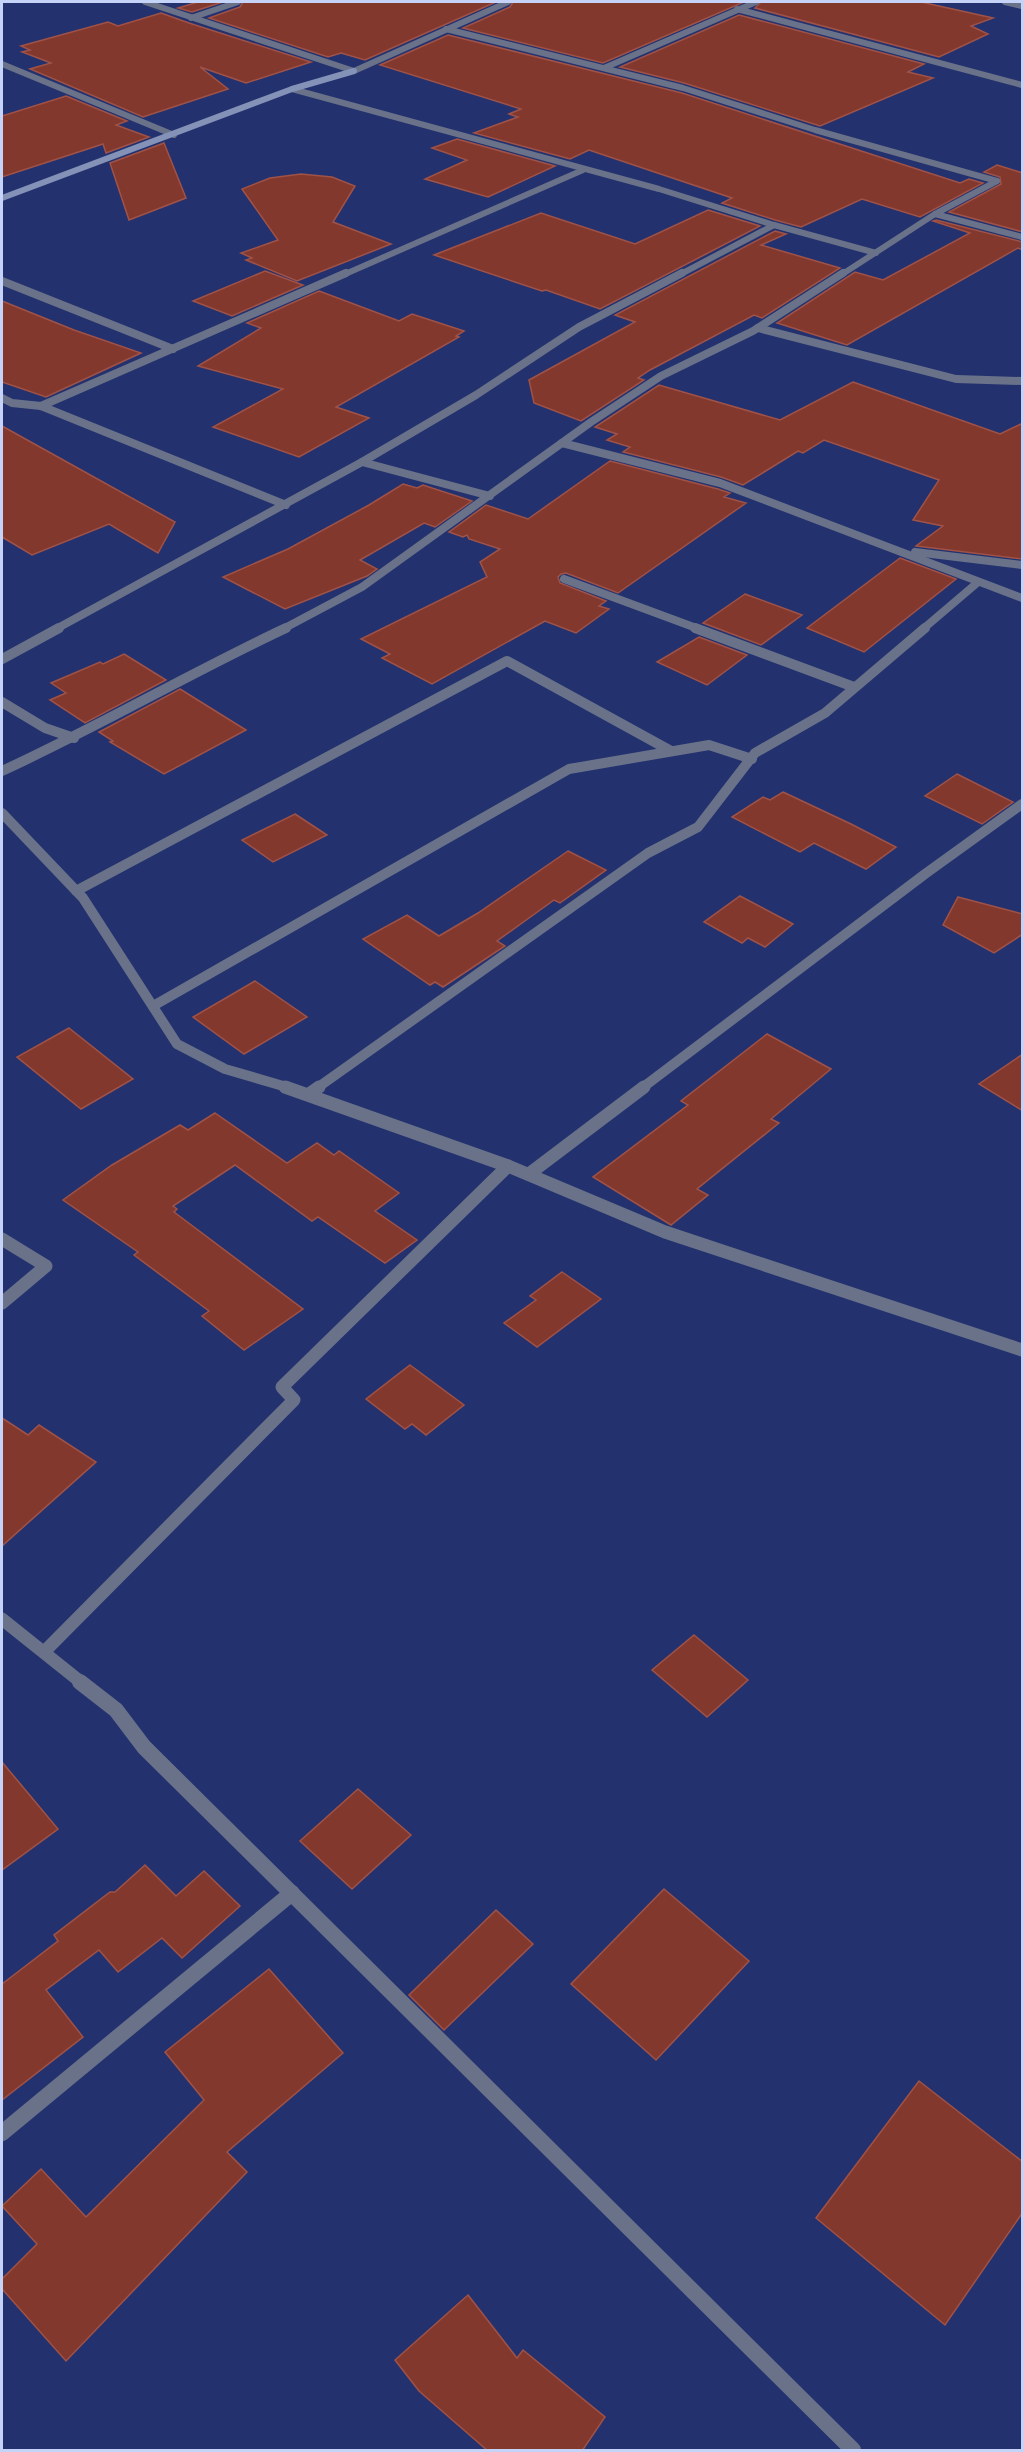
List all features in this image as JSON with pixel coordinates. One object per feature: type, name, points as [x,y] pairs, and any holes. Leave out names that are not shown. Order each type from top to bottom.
[{"type":"street","points":[[145,2],[354,71]]},
{"type":"street","points":[[190,18],[238,2]]},
{"type":"street","points":[[2,198],[292,89],[354,71],[508,2]]},
{"type":"street","points":[[604,68],[756,2]]},
{"type":"street","points":[[1005,2],[1023,6]]},
{"type":"street","points":[[737,9],[1023,85]]},
{"type":"street","points":[[2,771],[74,738],[205,666],[298,622],[362,587],[562,442],[661,376],[758,328],[936,214],[997,181],[815,130],[683,88],[447,29]]},
{"type":"street","points":[[2,64],[174,135]]},
{"type":"street","points":[[292,89],[659,189],[774,225],[876,253]]},
{"type":"street","points":[[40,406],[583,170]]},
{"type":"street","points":[[936,214],[1023,237]]},
{"type":"street","points":[[2,659],[362,462],[476,395],[579,327],[774,225]]},
{"type":"street","points":[[2,281],[173,349]]},
{"type":"street","points":[[758,328],[956,379],[1023,381]]},
{"type":"street","points":[[2,398],[12,403],[40,406],[286,505]]},
{"type":"street","points":[[562,442],[720,483],[872,542],[896,549],[977,583],[1023,598]]},
{"type":"street","points":[[362,462],[490,496]]},
{"type":"street","points":[[896,549],[1023,565]]},
{"type":"street","points":[[564,579],[854,687]]},
{"type":"street","points":[[309,1094],[648,853],[698,827],[755,753],[825,713],[977,583]]},
{"type":"street","points":[[76,891],[507,661],[671,751]]},
{"type":"street","points":[[2,702],[45,728],[74,738]]},
{"type":"street","points":[[153,1006],[569,769],[709,745],[752,759]]},
{"type":"street","points":[[529,1174],[916,881],[1023,804]]},
{"type":"street","points":[[2,813],[76,891],[177,1044],[225,1070],[309,1094],[508,1166],[665,1232],[1023,1350]]},
{"type":"street","points":[[44,1652],[294,1400],[282,1387],[508,1166]]},
{"type":"street","points":[[2,1239],[46,1266],[2,1303]]},
{"type":"street","points":[[2,1619],[116,1710],[144,1747],[853,2451]]},
{"type":"street","points":[[2,2133],[292,1893]]},
{"type":"building","points":[[198,2],[223,2],[192,12],[178,8]]},
{"type":"building","points":[[243,2],[496,2],[365,60],[341,53],[328,57],[209,18],[240,7]]},
{"type":"building","points":[[513,2],[744,2],[603,63],[463,28],[510,7]]},
{"type":"building","points":[[761,2],[921,2],[993,18],[971,26],[988,34],[939,57],[755,8]]},
{"type":"building","points":[[161,13],[311,62],[246,83],[200,67],[228,89],[143,117],[30,69],[51,63],[22,52],[30,50],[21,46],[108,22],[118,26]]},
{"type":"building","points":[[739,15],[924,64],[908,72],[933,78],[820,126],[684,83],[620,67]]},
{"type":"building","points":[[448,35],[682,93],[960,183],[969,179],[983,183],[920,217],[862,199],[801,227],[775,220],[722,203],[732,198],[589,150],[570,159],[474,133],[518,117],[509,114],[521,109],[380,65]]},
{"type":"building","points":[[66,96],[127,121],[116,125],[149,137],[106,153],[103,144],[2,177],[2,116]]},
{"type":"building","points":[[457,139],[555,166],[488,197],[425,179],[467,160],[432,148]]},
{"type":"building","points":[[164,143],[186,198],[129,220],[110,163]]},
{"type":"building","points":[[997,165],[1023,173],[1023,232],[949,212],[1001,184],[1000,177],[984,172]]},
{"type":"building","points":[[301,174],[332,177],[355,186],[333,222],[391,244],[297,281],[246,260],[252,258],[241,253],[278,240],[242,189],[270,178]]},
{"type":"building","points":[[708,210],[760,226],[600,309],[434,255],[541,213],[635,244]]},
{"type":"building","points":[[933,221],[1023,242],[1023,250],[1018,248],[847,345],[777,323],[855,272],[883,280],[970,233]]},
{"type":"building","points":[[775,231],[786,234],[761,245],[840,268],[762,318],[754,315],[650,370],[638,378],[644,380],[581,421],[534,403],[529,380],[635,322],[615,315]]},
{"type":"building","points":[[265,271],[303,285],[232,316],[193,301]]},
{"type":"building","points":[[319,291],[399,321],[412,314],[464,331],[456,336],[459,337],[336,407],[369,418],[299,457],[213,427],[283,389],[198,366],[261,328],[247,323]]},
{"type":"building","points":[[2,301],[74,330],[141,353],[46,397],[2,382]]},
{"type":"building","points":[[853,382],[1000,434],[1023,423],[1023,559],[916,546],[943,526],[913,520],[939,480],[824,440],[803,453],[798,451],[743,485],[721,477],[623,452],[630,447],[607,440],[617,434],[595,427],[659,385],[780,420]]},
{"type":"building","points":[[2,426],[175,522],[158,553],[109,524],[32,555],[2,537]]},
{"type":"building","points":[[610,461],[718,489],[730,493],[724,497],[746,503],[618,593],[566,573],[561,574],[558,577],[560,583],[606,601],[599,606],[609,609],[576,633],[545,621],[432,684],[382,658],[390,654],[361,639],[487,577],[480,562],[500,549],[469,539],[467,535],[463,537],[449,532],[486,505],[528,519]]},
{"type":"building","points":[[403,484],[417,488],[423,485],[472,501],[435,527],[424,523],[360,560],[377,569],[367,576],[285,609],[223,577],[288,549]]},
{"type":"building","points":[[900,558],[956,579],[864,652],[807,628]]},
{"type":"building","points":[[745,594],[802,615],[761,645],[703,623]]},
{"type":"building","points":[[699,637],[747,655],[707,685],[657,662]]},
{"type":"building","points":[[124,654],[166,680],[85,723],[50,700],[66,693],[51,683]]},
{"type":"building","points":[[180,689],[246,730],[164,774],[110,742],[113,741],[99,732]]},
{"type":"building","points":[[957,774],[1013,802],[982,824],[925,796]]},
{"type":"building","points":[[783,792],[896,847],[866,869],[814,843],[800,852],[732,817],[763,797],[770,800]]},
{"type":"building","points":[[295,814],[327,835],[273,862],[242,840]]},
{"type":"building","points":[[568,851],[606,870],[560,903],[554,900],[497,941],[505,946],[443,987],[435,982],[430,985],[363,939],[407,915],[439,936],[478,913]]},
{"type":"building","points":[[740,896],[793,924],[765,947],[748,938],[742,943],[704,922]]},
{"type":"building","points":[[958,897],[1023,914],[1023,934],[994,953],[943,925]]},
{"type":"building","points":[[255,981],[307,1017],[244,1054],[193,1017]]},
{"type":"building","points":[[69,1028],[133,1079],[81,1109],[17,1057]]},
{"type":"building","points":[[767,1034],[831,1069],[771,1119],[779,1123],[697,1189],[708,1195],[671,1225],[593,1177],[688,1105],[681,1101]]},
{"type":"building","points":[[1023,1054],[1023,1111],[979,1084]]},
{"type":"building","points":[[215,1113],[287,1163],[317,1143],[334,1155],[339,1151],[399,1193],[375,1211],[417,1240],[385,1263],[318,1217],[312,1221],[235,1165],[173,1206],[177,1209],[174,1212],[303,1309],[244,1350],[202,1316],[209,1311],[134,1255],[138,1252],[63,1200],[112,1165],[180,1125],[188,1130]]},
{"type":"building","points":[[562,1272],[601,1299],[537,1347],[504,1323],[536,1300],[530,1296]]},
{"type":"building","points":[[410,1365],[464,1405],[426,1435],[412,1424],[405,1429],[366,1399]]},
{"type":"building","points":[[2,1418],[28,1435],[39,1425],[96,1462],[2,1546]]},
{"type":"building","points":[[694,1635],[748,1680],[707,1717],[652,1670]]},
{"type":"building","points":[[2,1762],[58,1829],[2,1870]]},
{"type":"building","points":[[358,1789],[411,1835],[352,1889],[300,1841]]},
{"type":"building","points":[[145,1865],[176,1896],[204,1871],[240,1906],[182,1958],[162,1938],[118,1972],[99,1950],[46,1990],[83,2037],[2,2100],[2,1984],[58,1941],[54,1935],[110,1892],[115,1892]]},
{"type":"building","points":[[664,1889],[749,1961],[656,2060],[571,1984]]},
{"type":"building","points":[[496,1910],[533,1944],[444,2030],[409,1995]]},
{"type":"building","points":[[269,1969],[343,2053],[227,2152],[247,2172],[66,2361],[2,2289],[2,2279],[37,2244],[2,2206],[41,2169],[86,2217],[204,2100],[165,2052]]},
{"type":"building","points":[[919,2081],[1023,2162],[1023,2212],[945,2325],[816,2218]]},
{"type":"building","points":[[468,2295],[517,2358],[523,2350],[605,2417],[582,2451],[488,2451],[419,2391],[395,2360]]}]
